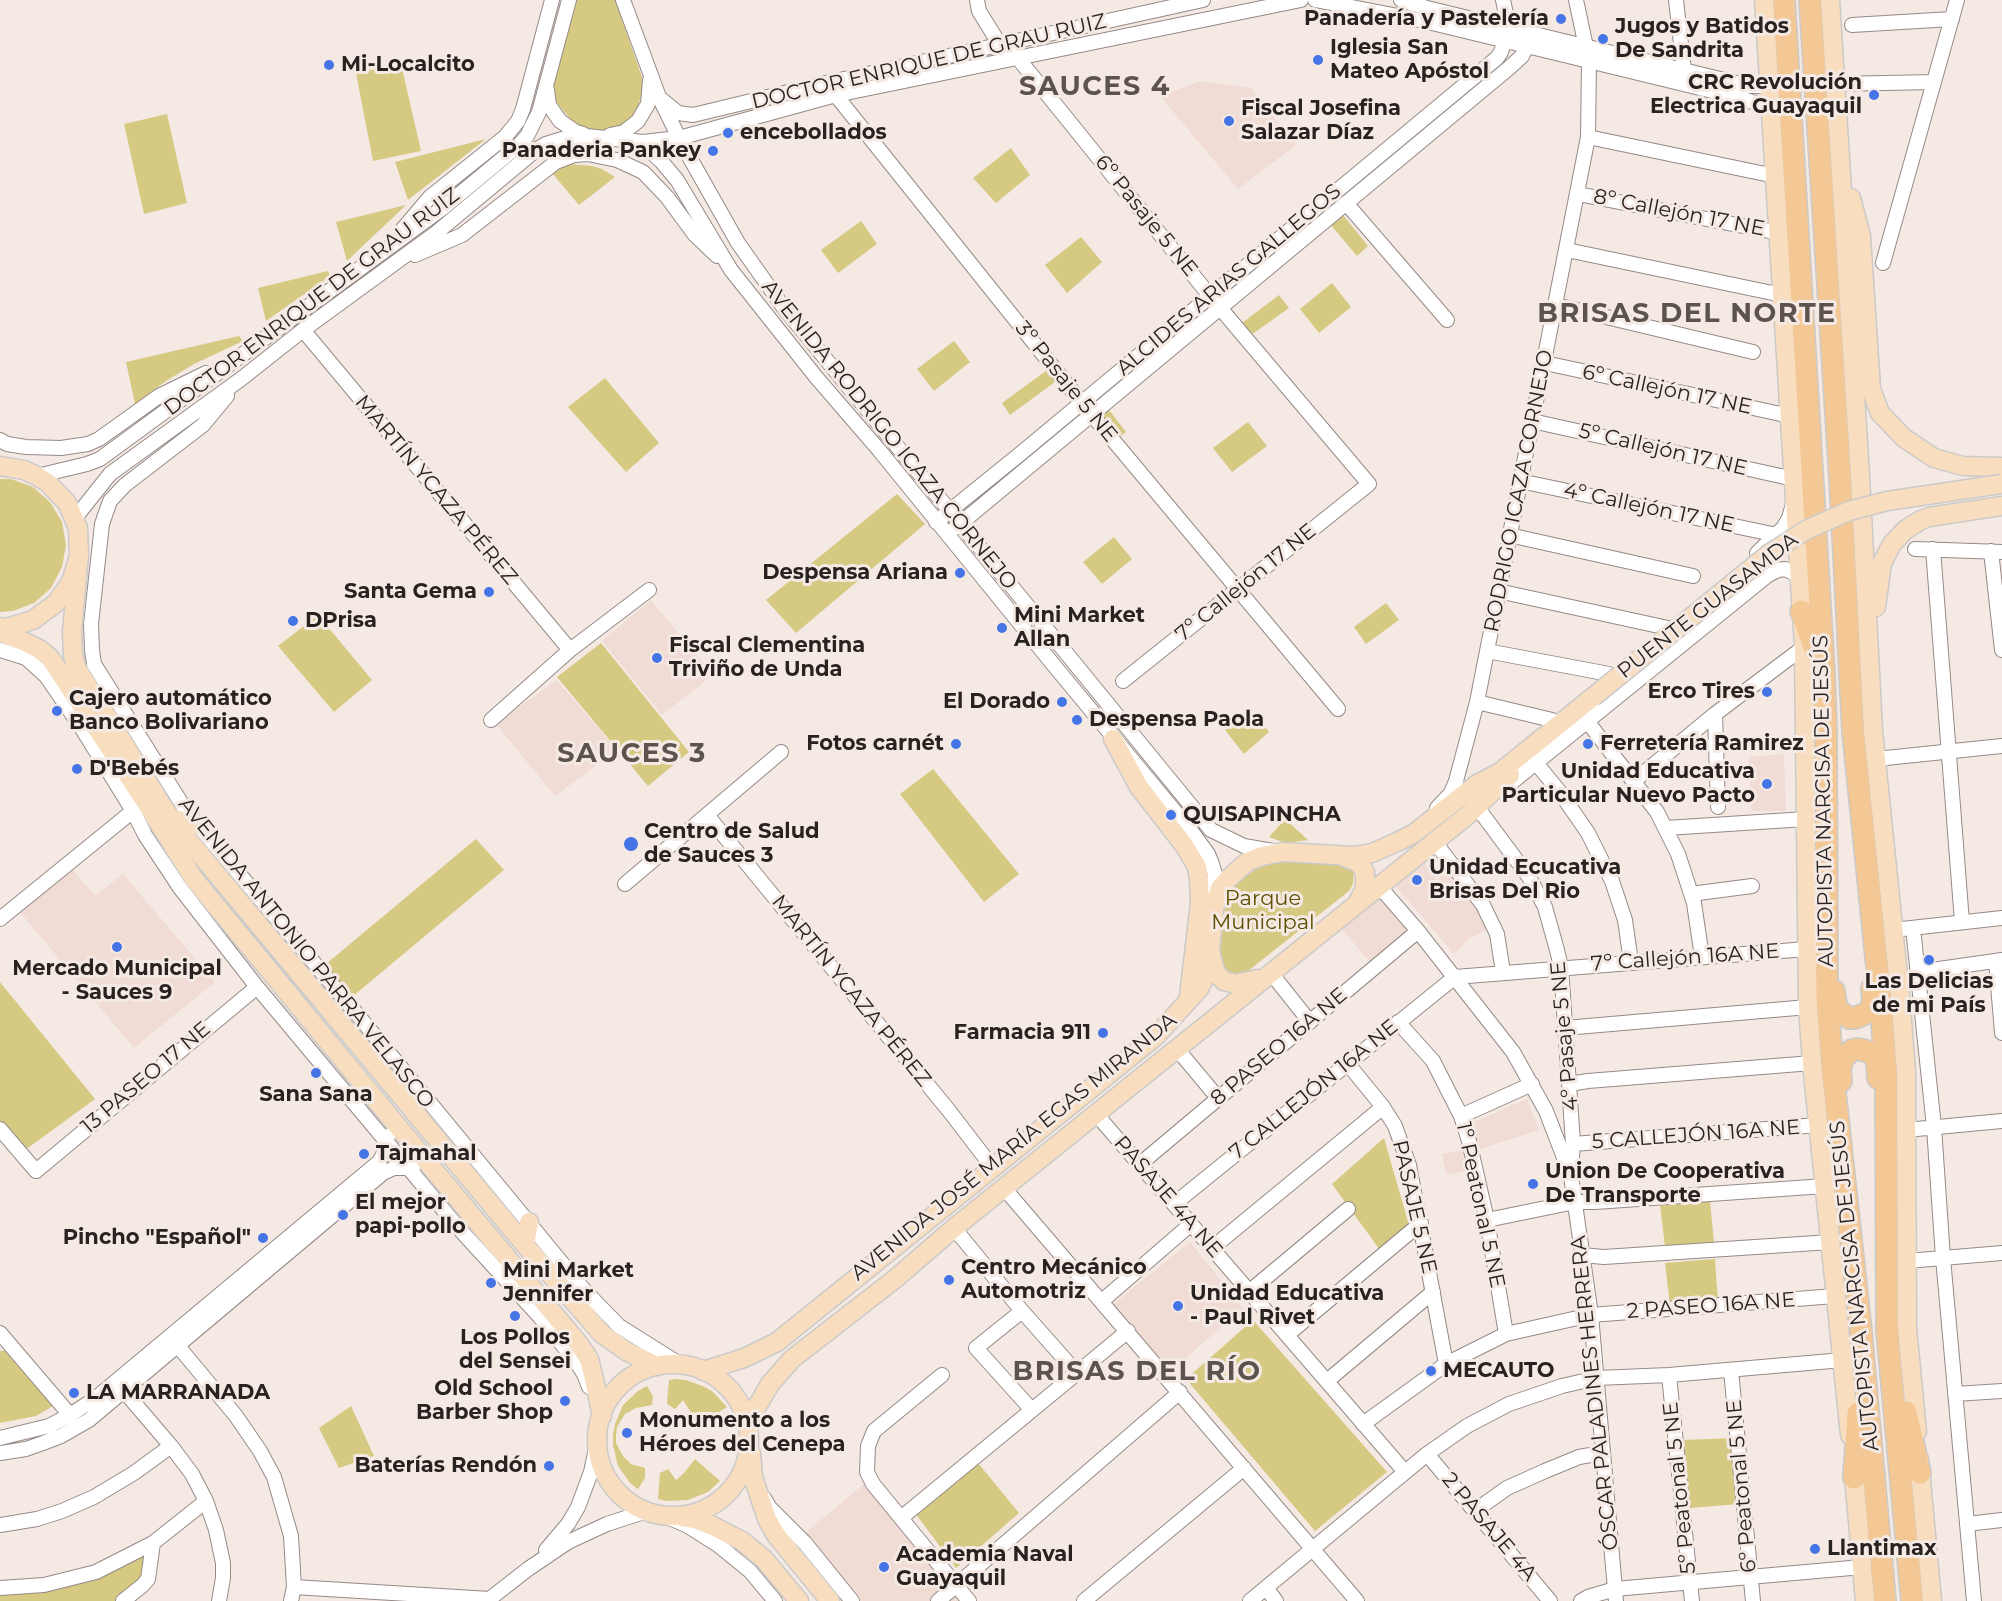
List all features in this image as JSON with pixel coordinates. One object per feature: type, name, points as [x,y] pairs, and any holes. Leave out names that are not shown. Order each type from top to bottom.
[{"type":"highway","name":"AUTOPISTA NARCISA DE JESÚS","points":[[1784,0],[1827,733],[1827,998],[1862,1343],[1885,1601]]},
{"type":"highway","name":"AUTOPISTA NARCISA DE JESÚS","points":[[1810,0],[1840,477],[1853,731],[1886,1072],[1888,1341],[1912,1601]]},
{"type":"highway","points":[[1801,611],[1824,674]]},
{"type":"highway","points":[[1827,926],[1835,951],[1836,1006],[1843,1015],[1855,1018],[1867,1013],[1873,1002],[1868,949],[1873,925]]},
{"type":"highway","points":[[1841,1149],[1846,1125],[1840,1063],[1847,1053],[1858,1049],[1870,1052],[1877,1063],[1878,1123],[1886,1146]]},
{"type":"highway","points":[[1888,1341],[1920,1473]]},
{"type":"highway","points":[[1854,1478],[1862,1343]]},
{"type":"main road","name":"AUTOPISTA NARCISA DE JESÚS","points":[[1764,0],[1804,647],[1808,1007],[1865,1601]]},
{"type":"main road","points":[[1830,0],[1869,662],[1906,1071],[1907,1328],[1932,1601]]},
{"type":"main road","points":[[1840,153],[1860,236],[1871,389],[1880,413],[1904,438],[1934,458],[1963,466],[2002,467]]},
{"type":"main road","points":[[0,464],[30,473],[48,483],[67,503],[78,528],[79,556],[71,582],[56,603],[33,620],[6,628],[0,627]]},
{"type":"main road","name":"PUENTE GUASAMDA","points":[[1595,700],[1755,565],[1806,530],[1850,511],[1887,501],[2002,484]]},
{"type":"main road","name":"PUENTE GUASAMDA","points":[[1595,700],[1761,568],[1810,536],[1853,517],[1893,506],[2002,491]]},
{"type":"main road","points":[[1869,662],[1880,573],[1892,544],[1905,530],[1921,520],[1940,514],[2002,506]]},
{"type":"main road","name":"AVENIDA ANTONIO PARRA VELASCO","points":[[79,556],[72,632],[76,667],[170,818],[525,1245],[602,1334],[626,1351],[657,1366]]},
{"type":"main road","name":"AVENIDA ANTONIO PARRA VELASCO","points":[[0,633],[25,642],[50,658],[139,806],[194,879],[579,1344],[589,1359],[593,1375],[599,1429]]},
{"type":"main road","name":"AVENIDA JOSÉ MARÍA EGAS MIRANDA","points":[[703,1371],[744,1358],[777,1342],[1156,1036],[1199,988],[1210,953],[1214,909],[1220,888],[1247,862],[1283,852],[1342,856],[1372,853],[1397,843],[1413,834],[1477,784],[1499,773],[1595,700]]},
{"type":"main road","name":"AVENIDA JOSÉ MARÍA EGAS MIRANDA","points":[[748,1422],[770,1384],[792,1359],[895,1279],[954,1228],[1434,841],[1474,812],[1504,779],[1595,700]]},
{"type":"main road","points":[[1113,739],[1138,787],[1184,845],[1197,867],[1200,903],[1189,1001]]},
{"type":"main road","points":[[170,818],[199,825]]},
{"type":"main road","points":[[1342,856],[1359,863],[1365,872],[1365,888],[1357,903]]},
{"type":"main road","points":[[1210,953],[1216,974],[1229,984],[1244,984],[1269,974]]},
{"type":"main road","points":[[525,1245],[528,1222]]},
{"type":"main road","points":[[799,1601],[764,1559],[742,1541],[695,1519],[664,1514],[627,1501],[612,1485],[601,1466],[599,1429],[614,1393],[633,1376],[657,1366],[681,1365],[694,1367],[712,1375],[728,1388],[740,1403],[748,1422],[753,1477],[767,1519],[776,1535],[830,1601]]},
{"type":"main road","points":[[664,1514],[700,1512],[728,1494],[747,1461],[750,1441]]},
{"type":"street","points":[[387,248],[430,198],[505,137],[518,121],[552,0]]},
{"type":"street","points":[[569,0],[547,82],[547,95],[553,113],[568,128],[587,135]]},
{"type":"street","name":"AVENIDA RODRIGO ICAZA CORNEJO","points":[[623,0],[659,97],[679,138],[738,243],[784,308],[1211,830],[1244,846],[1283,852]]},
{"type":"street","name":"6º Pasaje 5 NE","points":[[977,0],[979,11],[1000,45],[1017,57],[1210,296],[1370,484]]},
{"type":"street","name":"DOCTOR ENRIQUE DE GRAU RUIZ","points":[[659,97],[678,113],[691,116],[826,83],[1203,0]]},
{"type":"street","name":"DOCTOR ENRIQUE DE GRAU RUIZ","points":[[75,518],[110,474],[436,233],[537,149],[555,141],[587,135],[653,142],[679,138],[836,95],[1301,0]]},
{"type":"street","points":[[1315,0],[1335,1],[1401,16],[1586,46],[1749,86],[1762,86],[1769,78]]},
{"type":"street","points":[[1376,0],[1386,9],[1401,16]]},
{"type":"street","points":[[1401,0],[1507,34],[1527,46],[1737,97],[1761,105],[1770,112],[1772,117]]},
{"type":"street","points":[[1503,0],[1507,34]]},
{"type":"street","name":"RODRIGO ICAZA CORNEJO","points":[[1413,834],[1451,793],[1463,759],[1477,702],[1545,363],[1588,137],[1589,61],[1576,0]]},
{"type":"street","points":[[1676,0],[1684,70]]},
{"type":"street","points":[[1883,263],[1957,0]]},
{"type":"street","points":[[1852,25],[1952,19]]},
{"type":"street","name":"ALCIDES ARIAS GALLEGOS","points":[[936,522],[1497,58],[1507,34]]},
{"type":"street","name":"ALCIDES ARIAS GALLEGOS","points":[[947,534],[1522,56],[1527,46]]},
{"type":"street","points":[[602,136],[624,132],[644,114],[650,96],[649,72]]},
{"type":"street","name":"DOCTOR ENRIQUE DE GRAU RUIZ","points":[[30,473],[87,464],[100,459],[444,207],[527,136],[534,123],[547,82]]},
{"type":"street","points":[[1836,84],[1934,82]]},
{"type":"street","name":"3º Pasaje 5 NE","points":[[826,83],[1082,403],[1338,709]]},
{"type":"street","points":[[1588,137],[1775,176]]},
{"type":"street","name":"AVENIDA RODRIGO ICAZA CORNEJO","points":[[623,139],[647,148],[677,180],[730,270],[1113,739],[1192,831],[1208,854],[1215,874],[1214,909]]},
{"type":"street","name":"DOCTOR ENRIQUE DE GRAU RUIZ","points":[[392,266],[462,235],[556,162],[574,155],[588,154],[617,160],[643,172],[667,197],[695,235],[730,270]]},
{"type":"street","name":"8º Callejón 17 NE","points":[[1578,194],[1779,233]]},
{"type":"street","points":[[1346,203],[1447,320]]},
{"type":"street","points":[[1567,250],[1782,295]]},
{"type":"street","points":[[1556,305],[1754,352]]},
{"type":"street","name":"MARTÍN YCAZA PÉREZ","points":[[303,330],[570,650]]},
{"type":"street","points":[[0,440],[7,444],[26,447],[77,447],[88,444],[99,439],[159,396],[238,358]]},
{"type":"street","name":"6º Callejón 17 NE","points":[[1545,363],[1790,416]]},
{"type":"street","name":"AVENIDA ANTONIO PARRA VELASCO","points":[[241,379],[203,425],[126,485],[110,501],[102,524],[91,624],[94,664],[187,812],[585,1291],[619,1326],[681,1365]]},
{"type":"street","name":"5º Callejón 17 NE","points":[[1532,421],[1794,480]]},
{"type":"street","name":"4º Callejón 17 NE","points":[[1520,481],[1777,535]]},
{"type":"street","name":"7º Callejón 17 NE","points":[[1123,681],[1370,484]]},
{"type":"street","points":[[1477,784],[1495,766],[1668,628],[1777,535],[1789,518],[1795,500]]},
{"type":"street","points":[[1509,536],[1693,576]]},
{"type":"street","points":[[1915,549],[1997,552],[2002,650]]},
{"type":"street","points":[[1933,549],[1962,922]]},
{"type":"street","points":[[1474,812],[1773,572],[1790,570],[1799,579]]},
{"type":"street","points":[[491,720],[570,650],[649,590]]},
{"type":"street","points":[[1498,591],[1668,628]]},
{"type":"street","points":[[1634,781],[1715,714],[1804,647]]},
{"type":"street","name":"AVENIDA ANTONIO PARRA VELASCO","points":[[0,650],[26,658],[46,676],[139,806],[145,835],[180,888],[257,987],[408,1168],[462,1232],[540,1317],[577,1363],[590,1389],[599,1429]]},
{"type":"street","points":[[1487,651],[1610,674]]},
{"type":"street","points":[[1477,702],[1552,720]]},
{"type":"street","points":[[1715,714],[1718,807]]},
{"type":"street","points":[[1587,721],[1657,812],[1666,828],[1678,854],[1694,903],[1702,957]]},
{"type":"street","points":[[1876,759],[2002,746]]},
{"type":"street","points":[[624,884],[782,752]]},
{"type":"street","points":[[1536,763],[1588,833],[1612,881],[1625,920],[1630,962]]},
{"type":"street","points":[[0,920],[139,806]]},
{"type":"street","name":"4º Pasaje 5 NE","points":[[1474,812],[1522,867],[1545,907],[1561,967],[1573,1144],[1571,1176]]},
{"type":"street","name":"MARTÍN YCAZA PÉREZ","points":[[706,815],[950,1112],[993,1168]]},
{"type":"street","points":[[1666,828],[1806,819]]},
{"type":"street","points":[[1434,841],[1483,905],[1497,934],[1503,972]]},
{"type":"street","name":"ÓSCAR PALADINES HERRERA","points":[[1379,886],[1455,976],[1514,1052],[1546,1111],[1571,1176],[1591,1315],[1615,1595]]},
{"type":"street","points":[[1691,894],[1752,886]]},
{"type":"street","points":[[1893,930],[2002,918]]},
{"type":"street","points":[[1913,928],[1934,1127],[1943,1257],[1974,1601]]},
{"type":"street","name":"8 PASEO 16A NE","points":[[1140,1164],[1418,931]]},
{"type":"street","name":"7º Callejón 16A NE","points":[[1455,976],[1807,949]]},
{"type":"street","points":[[1918,972],[1999,960],[2002,1032]]},
{"type":"street","points":[[1269,974],[1310,1022]]},
{"type":"street","name":"7 CALLEJÓN 16A NE","points":[[1174,1204],[1455,976]]},
{"type":"street","name":"13 PASEO 17 NE","points":[[0,1129],[36,1171],[257,987]]},
{"type":"street","points":[[1565,1028],[1808,1007]]},
{"type":"street","name":"1º Peatonal 5 NE","points":[[1398,1022],[1433,1061],[1461,1116],[1469,1141],[1486,1220],[1506,1334]]},
{"type":"street","points":[[1177,1049],[1218,1098]]},
{"type":"street","points":[[1569,1084],[1611,1078],[1812,1063]]},
{"type":"street","name":"PASAJE 5 NE","points":[[1347,1064],[1383,1107],[1395,1126],[1409,1165],[1446,1364]]},
{"type":"street","points":[[1461,1116],[1532,1084]]},
{"type":"street","points":[[1212,1248],[1383,1107]]},
{"type":"street","name":"PASAJE 4A NE","points":[[1096,1114],[1405,1472]]},
{"type":"street","points":[[0,1454],[26,1449],[61,1436],[89,1420],[124,1391],[173,1341],[379,1162],[392,1119]]},
{"type":"street","points":[[1906,1130],[2002,1121]]},
{"type":"street","name":"5 CALLEJÓN 16A NE","points":[[1573,1144],[1818,1125]]},
{"type":"street","points":[[0,1437],[49,1426],[96,1398],[173,1341],[383,1173],[394,1168],[433,1169]]},
{"type":"street","points":[[1486,1220],[1575,1202],[1825,1186]]},
{"type":"street","points":[[1004,1188],[1357,1601]]},
{"type":"street","points":[[1250,1292],[1347,1209]]},
{"type":"street","points":[[1287,1335],[1421,1223]]},
{"type":"street","points":[[1102,1301],[1191,1224]]},
{"type":"street","points":[[954,1228],[1076,1372]]},
{"type":"street","points":[[1582,1255],[1604,1257],[1831,1242]]},
{"type":"street","points":[[1907,1261],[2002,1253]]},
{"type":"street","points":[[1327,1382],[1433,1292]]},
{"type":"street","name":"2 PASEO 16A NE","points":[[1363,1424],[1446,1364],[1506,1334],[1591,1315],[1835,1296]]},
{"type":"street","points":[[1022,1311],[976,1348],[1031,1409]]},
{"type":"street","points":[[901,1518],[1128,1331]]},
{"type":"street","points":[[0,1333],[70,1415]]},
{"type":"street","points":[[173,1341],[236,1416],[267,1464],[279,1493],[291,1536],[293,1594],[488,1600],[568,1542],[593,1530],[664,1514],[718,1545],[750,1570],[775,1601]]},
{"type":"street","points":[[0,1356],[12,1347]]},
{"type":"street","points":[[1250,1601],[1427,1454],[1467,1426],[1509,1404],[1562,1386],[1597,1378],[1669,1375],[1843,1360]]},
{"type":"street","name":"6º Peatonal 5 NE","points":[[1731,1370],[1753,1601]]},
{"type":"street","points":[[942,1375],[873,1431],[868,1446],[867,1472],[873,1484],[969,1601]]},
{"type":"street","name":"5º Peatonal 5 NE","points":[[1669,1375],[1692,1601]]},
{"type":"street","points":[[124,1391],[192,1474],[206,1501],[216,1530],[223,1563],[223,1585],[219,1601]]},
{"type":"street","points":[[1955,1394],[2002,1391]]},
{"type":"street","points":[[938,1601],[1180,1392]]},
{"type":"street","points":[[528,1569],[553,1543],[578,1507],[591,1472],[599,1429]]},
{"type":"street","points":[[0,1525],[37,1519],[94,1497],[134,1473],[171,1446]]},
{"type":"street","points":[[1476,1510],[1507,1488],[1545,1470],[1579,1457],[1602,1453]]},
{"type":"street","name":"2 PASAJE 4A","points":[[1427,1454],[1550,1601]]},
{"type":"street","points":[[1084,1601],[1244,1468]]},
{"type":"street","points":[[753,1477],[770,1508],[805,1544],[852,1601]]},
{"type":"street","points":[[0,1588],[44,1585],[92,1574],[153,1543],[206,1501]]},
{"type":"street","points":[[1967,1524],[2002,1520]]},
{"type":"street","points":[[123,1601],[148,1579],[153,1543]]},
{"type":"street","points":[[1581,1601],[1588,1597],[1615,1595],[1690,1582],[1862,1568]]},
{"type":"street","points":[[1266,1588],[1276,1601]]},
{"type":"shaded area","name":"Fiscal Josefina Salazar Díaz","points":[[1201,81],[1251,88],[1296,145],[1238,189],[1160,96]]},
{"type":"shaded area","name":"Fiscal Clementina Triviño de Unda","points":[[651,600],[713,675],[662,715],[602,641]]},
{"type":"shaded area","points":[[557,680],[617,750],[555,796],[496,724]]},
{"type":"shaded area","name":"Unidad Educativa Particular Nuevo Pacto","points":[[1784,754],[1786,811],[1751,811],[1749,757]]},
{"type":"shaded area","points":[[1423,861],[1437,880],[1448,872],[1474,902],[1487,930],[1469,938],[1454,954],[1393,883]]},
{"type":"shaded area","name":"Mercado Municipal - Sauces 9","points":[[72,869],[95,896],[123,874],[215,982],[134,1048],[19,911]]},
{"type":"shaded area","points":[[1377,896],[1408,932],[1371,963],[1339,926]]},
{"type":"shaded area","points":[[1527,1099],[1539,1130],[1477,1150],[1471,1123]]},
{"type":"shaded area","points":[[1464,1149],[1469,1170],[1447,1175],[1442,1154]]},
{"type":"shaded area","name":"Unidad Educativa - Paul Rivet","points":[[1190,1242],[1243,1308],[1171,1371],[1113,1304]]},
{"type":"shaded area","name":"Academia Naval Guayaquil","points":[[864,1484],[963,1601],[861,1601],[804,1534]]},
{"type":"green space","points":[[577,0],[615,0],[643,80],[643,90],[636,113],[631,120],[604,133],[595,133],[575,125],[554,99],[556,68]]},
{"type":"green space","points":[[401,64],[421,151],[373,161],[356,73]]},
{"type":"green space","points":[[167,114],[187,203],[144,214],[124,124]]},
{"type":"green space","points":[[486,139],[408,200],[395,162]]},
{"type":"green space","points":[[1011,148],[1030,175],[996,203],[973,178]]},
{"type":"green space","points":[[570,164],[592,166],[615,177],[579,205],[552,173]]},
{"type":"green space","points":[[406,205],[347,261],[336,222]]},
{"type":"green space","points":[[1343,215],[1368,246],[1357,256],[1331,225]]},
{"type":"green space","points":[[861,221],[877,244],[838,273],[821,250]]},
{"type":"green space","points":[[1081,237],[1102,262],[1067,293],[1045,265]]},
{"type":"green space","points":[[328,271],[330,276],[266,321],[258,288]]},
{"type":"green space","points":[[1332,283],[1351,307],[1319,333],[1300,309]]},
{"type":"green space","points":[[1279,295],[1289,308],[1251,335],[1242,323]]},
{"type":"green space","points":[[239,336],[243,341],[194,364],[135,404],[126,362]]},
{"type":"green space","points":[[954,341],[970,362],[934,391],[917,369]]},
{"type":"green space","points":[[1050,368],[1059,379],[1010,415],[1002,403]]},
{"type":"green space","points":[[605,378],[659,443],[626,472],[568,407]]},
{"type":"green space","points":[[1109,410],[1126,432],[1118,438],[1101,416]]},
{"type":"green space","points":[[1248,422],[1267,446],[1232,472],[1213,448]]},
{"type":"green space","points":[[0,479],[11,479],[33,487],[50,502],[62,522],[66,545],[62,567],[51,588],[34,603],[13,611],[0,612]]},
{"type":"green space","points":[[897,494],[925,524],[796,633],[766,600]]},
{"type":"green space","points":[[1114,537],[1132,559],[1102,584],[1083,562]]},
{"type":"green space","points":[[1386,603],[1399,620],[1366,644],[1354,627]]},
{"type":"green space","points":[[318,615],[372,680],[334,712],[278,646]]},
{"type":"green space","points":[[601,643],[689,752],[648,786],[557,677]]},
{"type":"green space","points":[[1252,710],[1269,732],[1244,754],[1225,730]]},
{"type":"green space","points":[[933,769],[1019,874],[984,902],[900,794]]},
{"type":"green space","points":[[1285,819],[1308,840],[1286,843],[1269,837]]},
{"type":"green space","points":[[476,839],[504,870],[352,997],[326,964]]},
{"type":"green space","name":"Parque Municipal","points":[[1281,860],[1345,865],[1354,873],[1353,884],[1349,891],[1243,975],[1235,977],[1223,972],[1219,957],[1227,895],[1236,884],[1260,866]]},
{"type":"green space","points":[[0,982],[95,1099],[21,1153],[0,1127]]},
{"type":"green space","points":[[1384,1138],[1409,1225],[1380,1250],[1332,1184]]},
{"type":"green space","points":[[1710,1201],[1714,1243],[1665,1247],[1660,1204]]},
{"type":"green space","points":[[1715,1259],[1718,1302],[1670,1306],[1665,1263]]},
{"type":"green space","points":[[1253,1320],[1387,1472],[1315,1531],[1186,1379]]},
{"type":"green space","points":[[9,1350],[53,1406],[36,1416],[0,1423],[0,1351]]},
{"type":"green space","points":[[676,1379],[705,1387],[727,1407],[699,1425],[683,1400],[675,1409],[667,1404],[669,1380]]},
{"type":"green space","points":[[647,1386],[653,1396],[652,1405],[636,1408],[625,1414],[617,1427],[616,1435],[616,1443],[623,1456],[631,1464],[645,1468],[645,1478],[638,1489],[630,1483],[618,1466],[613,1435],[623,1405]]},
{"type":"green space","points":[[351,1406],[374,1456],[339,1468],[319,1428]]},
{"type":"green space","points":[[1733,1438],[1739,1504],[1690,1508],[1683,1440]]},
{"type":"green space","points":[[695,1459],[720,1481],[708,1492],[688,1500],[658,1499],[660,1473],[668,1469],[676,1480]]},
{"type":"green space","points":[[978,1463],[1019,1513],[956,1568],[915,1513]]},
{"type":"green space","points":[[147,1547],[148,1569],[137,1584],[115,1601],[0,1601],[0,1593],[44,1587]]},
{"type":"place","name":"Panadería y Pastelería","points":[[1561,19]]},
{"type":"place","name":"Jugos y Batidos De Sandrita","points":[[1603,39]]},
{"type":"place","name":"Iglesia San Mateo Apóstol","points":[[1318,60]]},
{"type":"place","name":"Mi-Localcito","points":[[329,65]]},
{"type":"place","name":"CRC Revolución Electrica Guayaquil","points":[[1874,95]]},
{"type":"place","name":"Fiscal Josefina Salazar Díaz","points":[[1229,121]]},
{"type":"place","name":"encebollados","points":[[728,133]]},
{"type":"place","name":"Panaderia Pankey","points":[[713,151]]},
{"type":"place","name":"Despensa Ariana","points":[[960,573]]},
{"type":"place","name":"Santa Gema","points":[[489,592]]},
{"type":"place","name":"DPrisa","points":[[293,621]]},
{"type":"place","name":"Mini Market Allan","points":[[1002,628]]},
{"type":"place","name":"Fiscal Clementina Triviño de Unda","points":[[657,658]]},
{"type":"place","name":"Erco Tires","points":[[1767,692]]},
{"type":"place","name":"El Dorado","points":[[1062,702]]},
{"type":"place","name":"Cajero automático Banco Bolivariano","points":[[57,711]]},
{"type":"place","name":"Despensa Paola","points":[[1077,720]]},
{"type":"place","name":"Fotos carnét","points":[[956,744]]},
{"type":"place","name":"Ferretería Ramirez","points":[[1588,744]]},
{"type":"place","name":"D'Bebés","points":[[77,769]]},
{"type":"place","name":"Unidad Educativa Particular Nuevo Pacto","points":[[1767,784]]},
{"type":"place","name":"QUISAPINCHA","points":[[1171,815]]},
{"type":"place","name":"Centro de Salud de Sauces 3","points":[[631,844]]},
{"type":"place","name":"Unidad Ecucativa Brisas Del Rio","points":[[1417,880]]},
{"type":"place","name":"Mercado Municipal - Sauces 9","points":[[117,947]]},
{"type":"place","name":"Las Delicias de mi País","points":[[1929,960]]},
{"type":"place","name":"Farmacia 911","points":[[1103,1033]]},
{"type":"place","name":"Sana Sana","points":[[316,1073]]},
{"type":"place","name":"Tajmahal","points":[[364,1154]]},
{"type":"place","name":"Union De Cooperativa De Transporte","points":[[1533,1184]]},
{"type":"place","name":"El mejor papi-pollo","points":[[343,1215]]},
{"type":"place","name":"Pincho \"Español\"","points":[[263,1238]]},
{"type":"place","name":"Centro Mecánico Automotriz","points":[[949,1280]]},
{"type":"place","name":"Mini Market Jennifer","points":[[491,1283]]},
{"type":"place","name":"Unidad Educativa - Paul Rivet","points":[[1178,1306]]},
{"type":"place","name":"Los Pollos del Sensei","points":[[515,1316]]},
{"type":"place","name":"MECAUTO","points":[[1431,1371]]},
{"type":"place","name":"LA MARRANADA","points":[[74,1393]]},
{"type":"place","name":"Old School Barber Shop","points":[[565,1401]]},
{"type":"place","name":"Monumento a los Héroes del Cenepa","points":[[627,1433]]},
{"type":"place","name":"Baterías Rendón","points":[[549,1466]]},
{"type":"place","name":"Llantimax","points":[[1815,1549]]},
{"type":"place","name":"Academia Naval Guayaquil","points":[[884,1567]]},
{"type":"district","name":"SAUCES 4","points":[[1095,87]]},
{"type":"district","name":"BRISAS DEL NORTE","points":[[1687,314]]},
{"type":"district","name":"SAUCES 3","points":[[632,754]]},
{"type":"district","name":"BRISAS DEL RÍO","points":[[1137,1372]]}]
